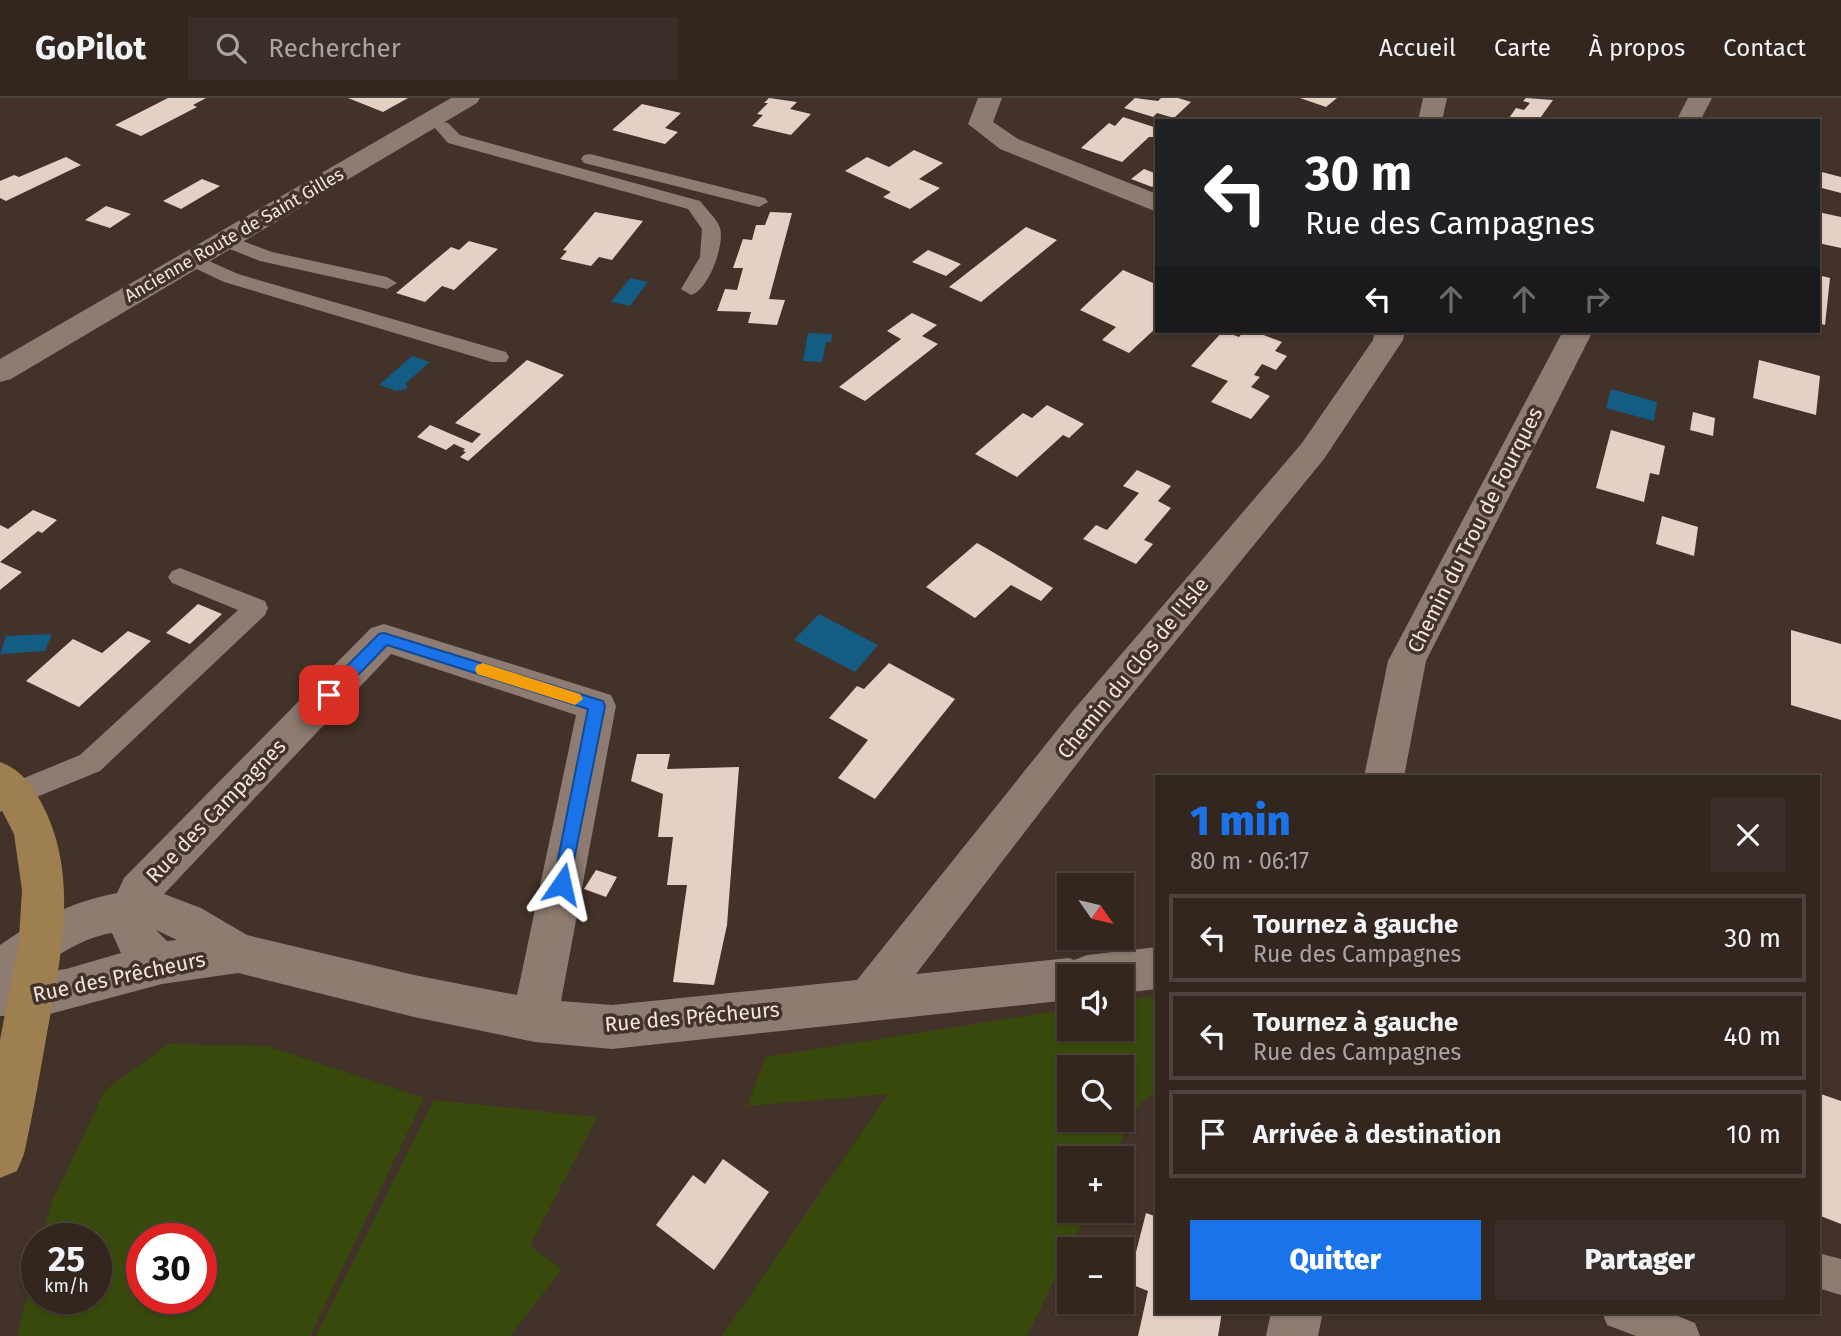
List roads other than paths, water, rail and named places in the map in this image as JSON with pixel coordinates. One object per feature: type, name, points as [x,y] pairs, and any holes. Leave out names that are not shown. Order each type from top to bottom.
[{"type":"main road","points":[[0,1154],[10,988],[40,943],[44,889],[37,841],[5,791]]},
{"type":"street","name":"Ancienne Route de Saint Gilles","points":[[0,372],[224,240],[433,125],[468,98]]},
{"type":"street","points":[[990,98],[980,124],[1009,144],[1155,203]]},
{"type":"street","points":[[1430,119],[1434,98]]},
{"type":"street","points":[[1689,119],[1700,98]]},
{"type":"street","name":"Chemin du Clos de l'Isle","points":[[868,1001],[1085,724],[1313,450],[1388,340],[1390,333]]},
{"type":"street","name":"Chemin du Trou de Fourques","points":[[1384,775],[1407,661],[1577,333]]},
{"type":"street","name":"Rue des Campagnes","points":[[131,910],[139,891],[164,863],[384,638],[597,706],[535,1020]]},
{"type":"street","points":[[131,910],[133,933],[144,951],[161,963]]},
{"type":"street","name":"Rue des Prêcheurs","points":[[40,943],[92,917],[131,910],[156,910],[186,922],[237,953],[414,996],[535,1020],[612,1027],[1057,980]]},
{"type":"street","name":"Rue des Prêcheurs","points":[[10,988],[88,986],[161,963],[237,953]]},
{"type":"street","points":[[1134,971],[1155,968]]},
{"type":"street","points":[[1292,1336],[1297,1314]]},
{"type":"lane","points":[[433,125],[634,169],[759,202]]},
{"type":"lane","points":[[433,125],[454,139],[694,205],[711,229],[709,257],[691,289]]},
{"type":"lane","points":[[224,240],[267,257],[387,283]]},
{"type":"lane","points":[[191,259],[231,278],[499,357]]},
{"type":"lane","points":[[5,791],[90,763],[256,608],[180,577]]},
{"type":"lane","points":[[1820,1271],[1841,1277]]},
{"type":"lane","points":[[1625,1314],[1682,1336]]},
{"type":"water","points":[[630,278],[648,282],[630,306],[611,302]]},
{"type":"water","points":[[808,333],[832,334],[831,342],[826,342],[822,362],[803,361]]},
{"type":"water","points":[[412,356],[430,362],[406,383],[407,389],[396,391],[379,385]]},
{"type":"water","points":[[1611,389],[1657,402],[1654,421],[1606,408]]},
{"type":"water","points":[[819,614],[878,645],[855,672],[794,640]]},
{"type":"water","points":[[52,634],[45,651],[0,654],[6,636]]}]
